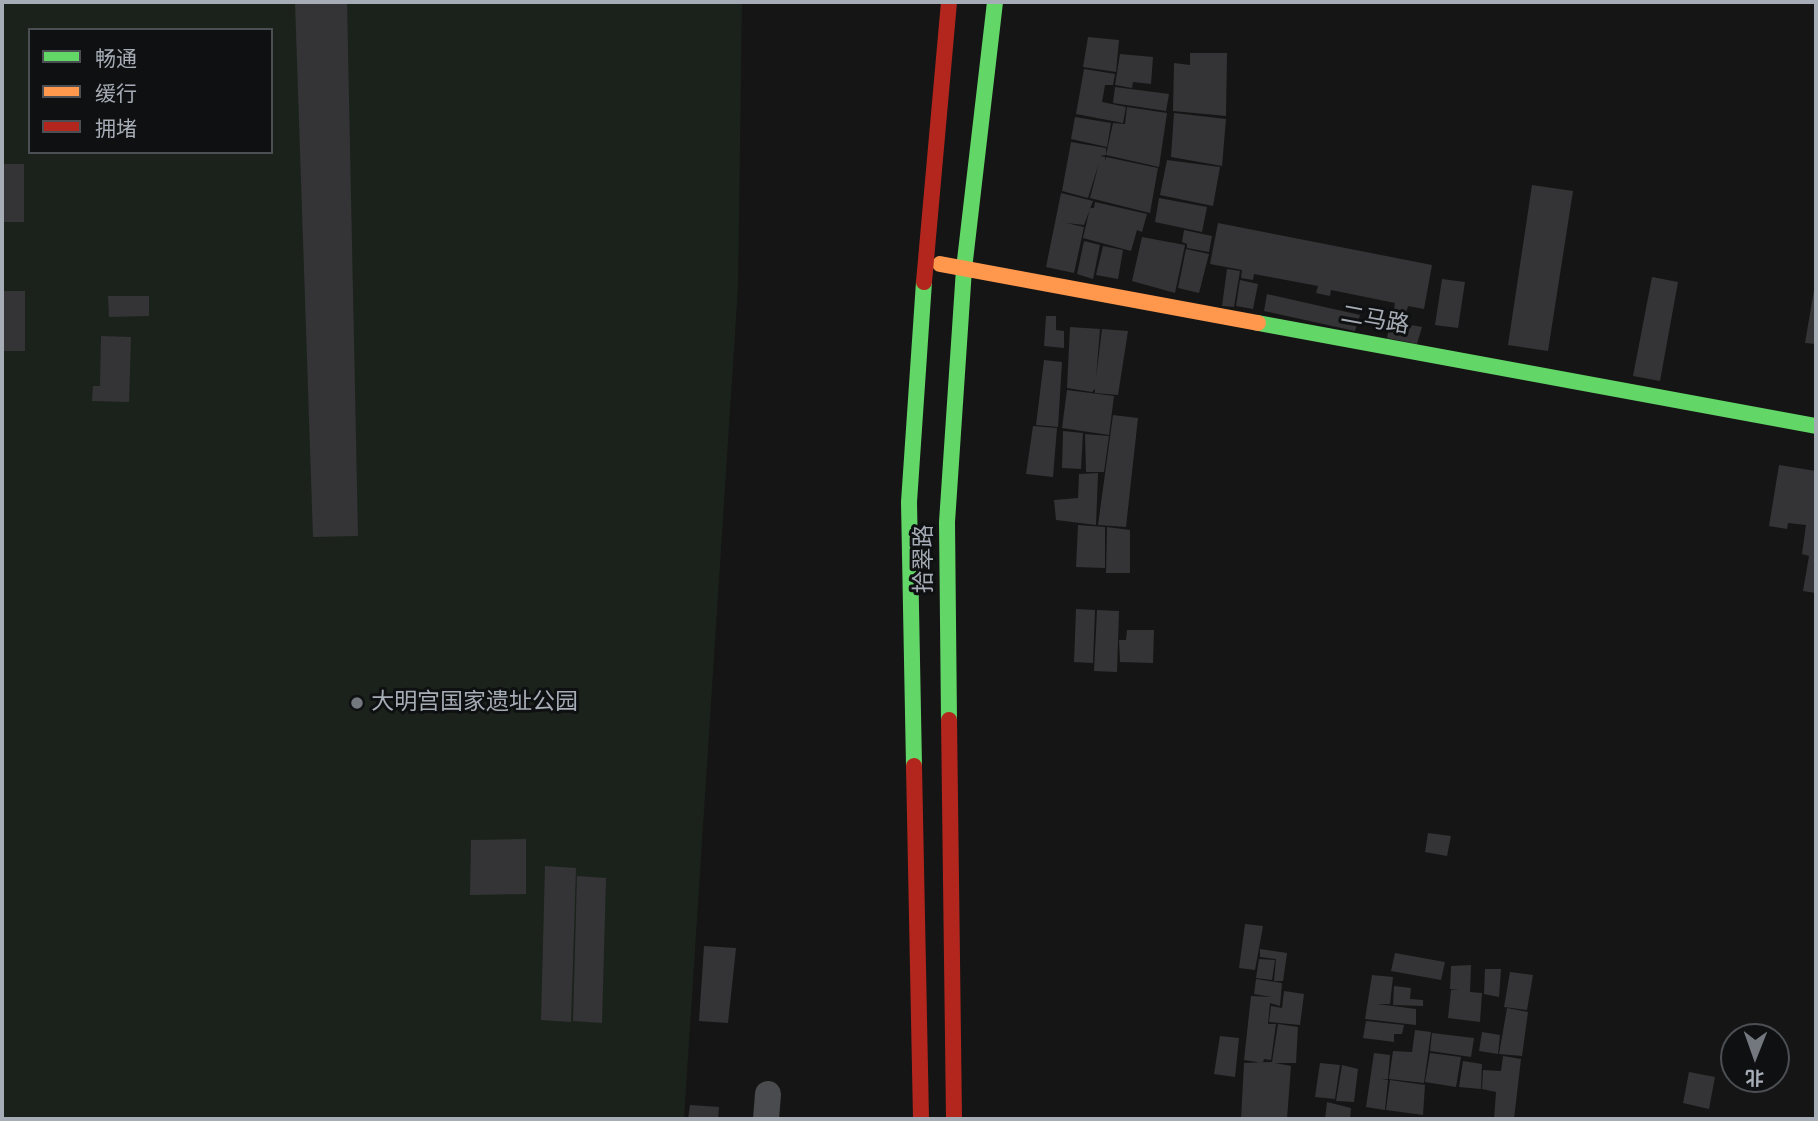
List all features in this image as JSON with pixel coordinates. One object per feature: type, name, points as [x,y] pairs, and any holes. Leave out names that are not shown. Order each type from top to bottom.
[{"type":"main road","name":"拾翠路","points":[[921,1119],[909,502],[925,261],[949,2]]},
{"type":"main road","name":"拾翠路","points":[[954,1119],[947,522],[964,269],[995,2]]},
{"type":"main road","name":"二马路","points":[[925,261],[1816,426]]},
{"type":"shaded area","name":"大明宫国家遗址公园","points":[[2,2],[742,2],[738,287],[684,1119],[2,1119]]},
{"type":"building","points":[[295,2],[347,2],[358,536],[313,537]]},
{"type":"building","points":[[1088,37],[1119,40],[1116,72],[1083,67]]},
{"type":"building","points":[[1190,53],[1227,53],[1226,116],[1173,111],[1174,63],[1190,65]]},
{"type":"building","points":[[1120,54],[1153,57],[1151,84],[1133,82],[1132,88],[1115,85]]},
{"type":"building","points":[[1084,69],[1115,74],[1113,85],[1105,85],[1102,102],[1126,107],[1123,123],[1076,114]]},
{"type":"building","points":[[1115,87],[1169,94],[1166,111],[1113,103]]},
{"type":"building","points":[[1127,107],[1167,113],[1159,167],[1106,155],[1113,123],[1125,124]]},
{"type":"building","points":[[1174,113],[1226,119],[1222,166],[1171,157]]},
{"type":"building","points":[[1075,117],[1111,123],[1107,147],[1071,139]]},
{"type":"building","points":[[1071,142],[1106,148],[1106,155],[1100,156],[1105,157],[1105,161],[1106,157],[1158,168],[1150,213],[1090,198],[1099,163],[1088,198],[1062,191]]},
{"type":"building","points":[[1167,160],[1220,167],[1213,206],[1160,195]]},
{"type":"building","points":[[2,164],[24,164],[24,222],[2,222]]},
{"type":"building","points":[[1532,185],[1573,191],[1548,351],[1508,345]]},
{"type":"building","points":[[1061,193],[1093,201],[1084,225],[1066,223],[1084,227],[1074,273],[1046,267]]},
{"type":"building","points":[[1159,198],[1207,207],[1202,232],[1155,222]]},
{"type":"building","points":[[1095,202],[1147,214],[1142,232],[1137,230],[1131,251],[1083,238],[1090,208],[1094,208]]},
{"type":"building","points":[[1218,223],[1432,265],[1424,309],[1408,306],[1406,313],[1394,310],[1395,303],[1331,290],[1330,296],[1316,293],[1318,286],[1254,274],[1253,280],[1241,278],[1242,270],[1210,264]]},
{"type":"building","points":[[1184,230],[1212,236],[1209,252],[1187,248],[1187,244],[1182,242]]},
{"type":"building","points":[[1142,237],[1185,245],[1175,293],[1132,281]]},
{"type":"building","points":[[1084,241],[1100,245],[1093,279],[1077,274]]},
{"type":"building","points":[[1103,246],[1123,250],[1118,279],[1096,275]]},
{"type":"building","points":[[1186,249],[1209,254],[1199,293],[1178,288]]},
{"type":"building","points":[[1227,269],[1240,271],[1234,307],[1222,306]]},
{"type":"building","points":[[1652,277],[1678,282],[1660,381],[1633,376]]},
{"type":"building","points":[[1442,279],[1465,282],[1458,328],[1435,325]]},
{"type":"building","points":[[1240,280],[1258,284],[1253,309],[1236,306]]},
{"type":"building","points":[[1816,284],[1816,344],[1805,343]]},
{"type":"building","points":[[2,291],[25,291],[25,351],[2,351]]},
{"type":"building","points":[[1267,294],[1360,315],[1355,331],[1264,311]]},
{"type":"building","points":[[108,296],[149,296],[149,316],[109,317]]},
{"type":"building","points":[[1046,316],[1056,316],[1056,330],[1064,331],[1064,348],[1044,346]]},
{"type":"building","points":[[1390,321],[1422,327],[1417,344],[1387,338]]},
{"type":"building","points":[[1070,327],[1100,329],[1096,378],[1102,329],[1128,331],[1118,395],[1095,393],[1095,389],[1092,392],[1067,388]]},
{"type":"building","points":[[101,336],[131,337],[129,402],[92,401],[93,386],[100,386]]},
{"type":"building","points":[[1044,360],[1062,362],[1058,427],[1036,425]]},
{"type":"building","points":[[1067,390],[1114,396],[1109,435],[1062,428]]},
{"type":"building","points":[[1113,415],[1138,418],[1126,527],[1098,525]]},
{"type":"building","points":[[1033,426],[1057,428],[1053,477],[1026,474]]},
{"type":"building","points":[[1063,431],[1083,433],[1081,469],[1062,468]]},
{"type":"building","points":[[1085,434],[1109,436],[1104,472],[1086,472]]},
{"type":"building","points":[[1779,465],[1816,471],[1816,593],[1803,591],[1809,556],[1802,554],[1806,525],[1788,523],[1787,529],[1769,526]]},
{"type":"building","points":[[1098,473],[1096,525],[1056,520],[1054,500],[1078,498],[1079,474]]},
{"type":"building","points":[[1078,525],[1105,527],[1105,568],[1076,567]]},
{"type":"building","points":[[1107,527],[1130,530],[1130,573],[1106,573]]},
{"type":"building","points":[[1076,609],[1095,610],[1093,663],[1074,662]]},
{"type":"building","points":[[1097,610],[1119,611],[1117,672],[1094,671]]},
{"type":"building","points":[[1127,630],[1154,630],[1153,663],[1120,662],[1119,640],[1126,640]]},
{"type":"building","points":[[1428,833],[1451,836],[1447,856],[1425,852]]},
{"type":"building","points":[[526,839],[526,894],[470,895],[471,840]]},
{"type":"building","points":[[545,866],[576,868],[571,1022],[541,1020]]},
{"type":"building","points":[[577,876],[606,878],[602,1023],[573,1021]]},
{"type":"building","points":[[1245,924],[1263,926],[1255,970],[1239,968]]},
{"type":"building","points":[[704,946],[736,948],[728,1023],[699,1021]]},
{"type":"building","points":[[1260,949],[1287,953],[1283,981],[1274,981],[1276,959],[1260,957]]},
{"type":"building","points":[[1395,953],[1445,962],[1441,980],[1391,971]]},
{"type":"building","points":[[1259,959],[1275,960],[1272,980],[1256,978]]},
{"type":"building","points":[[1471,965],[1470,992],[1482,993],[1480,1022],[1448,1018],[1451,990],[1459,990],[1450,989],[1451,966]]},
{"type":"building","points":[[1485,969],[1501,969],[1499,997],[1484,994]]},
{"type":"building","points":[[1510,972],[1533,975],[1527,1010],[1504,1007]]},
{"type":"building","points":[[1372,975],[1393,977],[1390,1004],[1377,1004],[1416,1009],[1416,1025],[1365,1019]]},
{"type":"building","points":[[1256,979],[1282,983],[1280,1006],[1270,1003],[1268,1024],[1276,1024],[1271,1060],[1264,1059],[1263,1063],[1244,1060],[1251,996],[1272,997],[1254,994]]},
{"type":"building","points":[[1394,986],[1411,988],[1410,999],[1423,1000],[1423,1006],[1393,1005]]},
{"type":"building","points":[[1284,991],[1304,994],[1300,1025],[1269,1022],[1271,1006],[1282,1008]]},
{"type":"building","points":[[1507,1008],[1528,1012],[1522,1056],[1499,1054]]},
{"type":"building","points":[[1366,1021],[1404,1025],[1402,1034],[1394,1034],[1394,1042],[1363,1038]]},
{"type":"building","points":[[1278,1024],[1298,1027],[1296,1063],[1275,1063],[1291,1066],[1287,1119],[1241,1119],[1244,1063],[1272,1062]]},
{"type":"building","points":[[1415,1030],[1431,1032],[1424,1083],[1389,1079],[1393,1051],[1412,1052]]},
{"type":"building","points":[[1482,1032],[1500,1035],[1498,1054],[1479,1051]]},
{"type":"building","points":[[1432,1033],[1474,1038],[1471,1057],[1430,1051]]},
{"type":"building","points":[[1220,1036],[1239,1038],[1235,1077],[1214,1074]]},
{"type":"building","points":[[1374,1053],[1390,1055],[1388,1079],[1382,1079],[1388,1080],[1385,1110],[1366,1107]]},
{"type":"building","points":[[1430,1053],[1461,1057],[1456,1087],[1425,1082]]},
{"type":"building","points":[[1503,1056],[1521,1059],[1514,1119],[1494,1119],[1496,1092],[1482,1089],[1483,1070],[1501,1071]]},
{"type":"building","points":[[1463,1061],[1482,1064],[1481,1089],[1459,1087]]},
{"type":"building","points":[[1320,1063],[1340,1065],[1335,1099],[1315,1097]]},
{"type":"building","points":[[1342,1065],[1358,1069],[1354,1102],[1336,1101]]},
{"type":"building","points":[[1689,1072],[1715,1077],[1709,1109],[1683,1103]]},
{"type":"building","points":[[1390,1080],[1425,1085],[1423,1115],[1386,1110]]},
{"type":"building","points":[[1327,1102],[1351,1108],[1350,1119],[1325,1119]]},
{"type":"building","points":[[690,1105],[719,1107],[718,1119],[688,1119]]},
{"type":"traffic: fast","points":[[949,720],[947,522],[964,269],[995,2]]},
{"type":"traffic: fast","points":[[914,766],[909,502],[924,282]]},
{"type":"traffic: fast","points":[[1258,323],[1816,426]]},
{"type":"traffic: slow","points":[[940,264],[1258,323]]},
{"type":"traffic: jam","points":[[924,282],[949,2]]},
{"type":"traffic: jam","points":[[949,720],[954,1119]]},
{"type":"traffic: jam","points":[[914,766],[921,1119]]},
{"type":"place","name":"大明宫国家遗址公园","points":[[357,703]]}]
